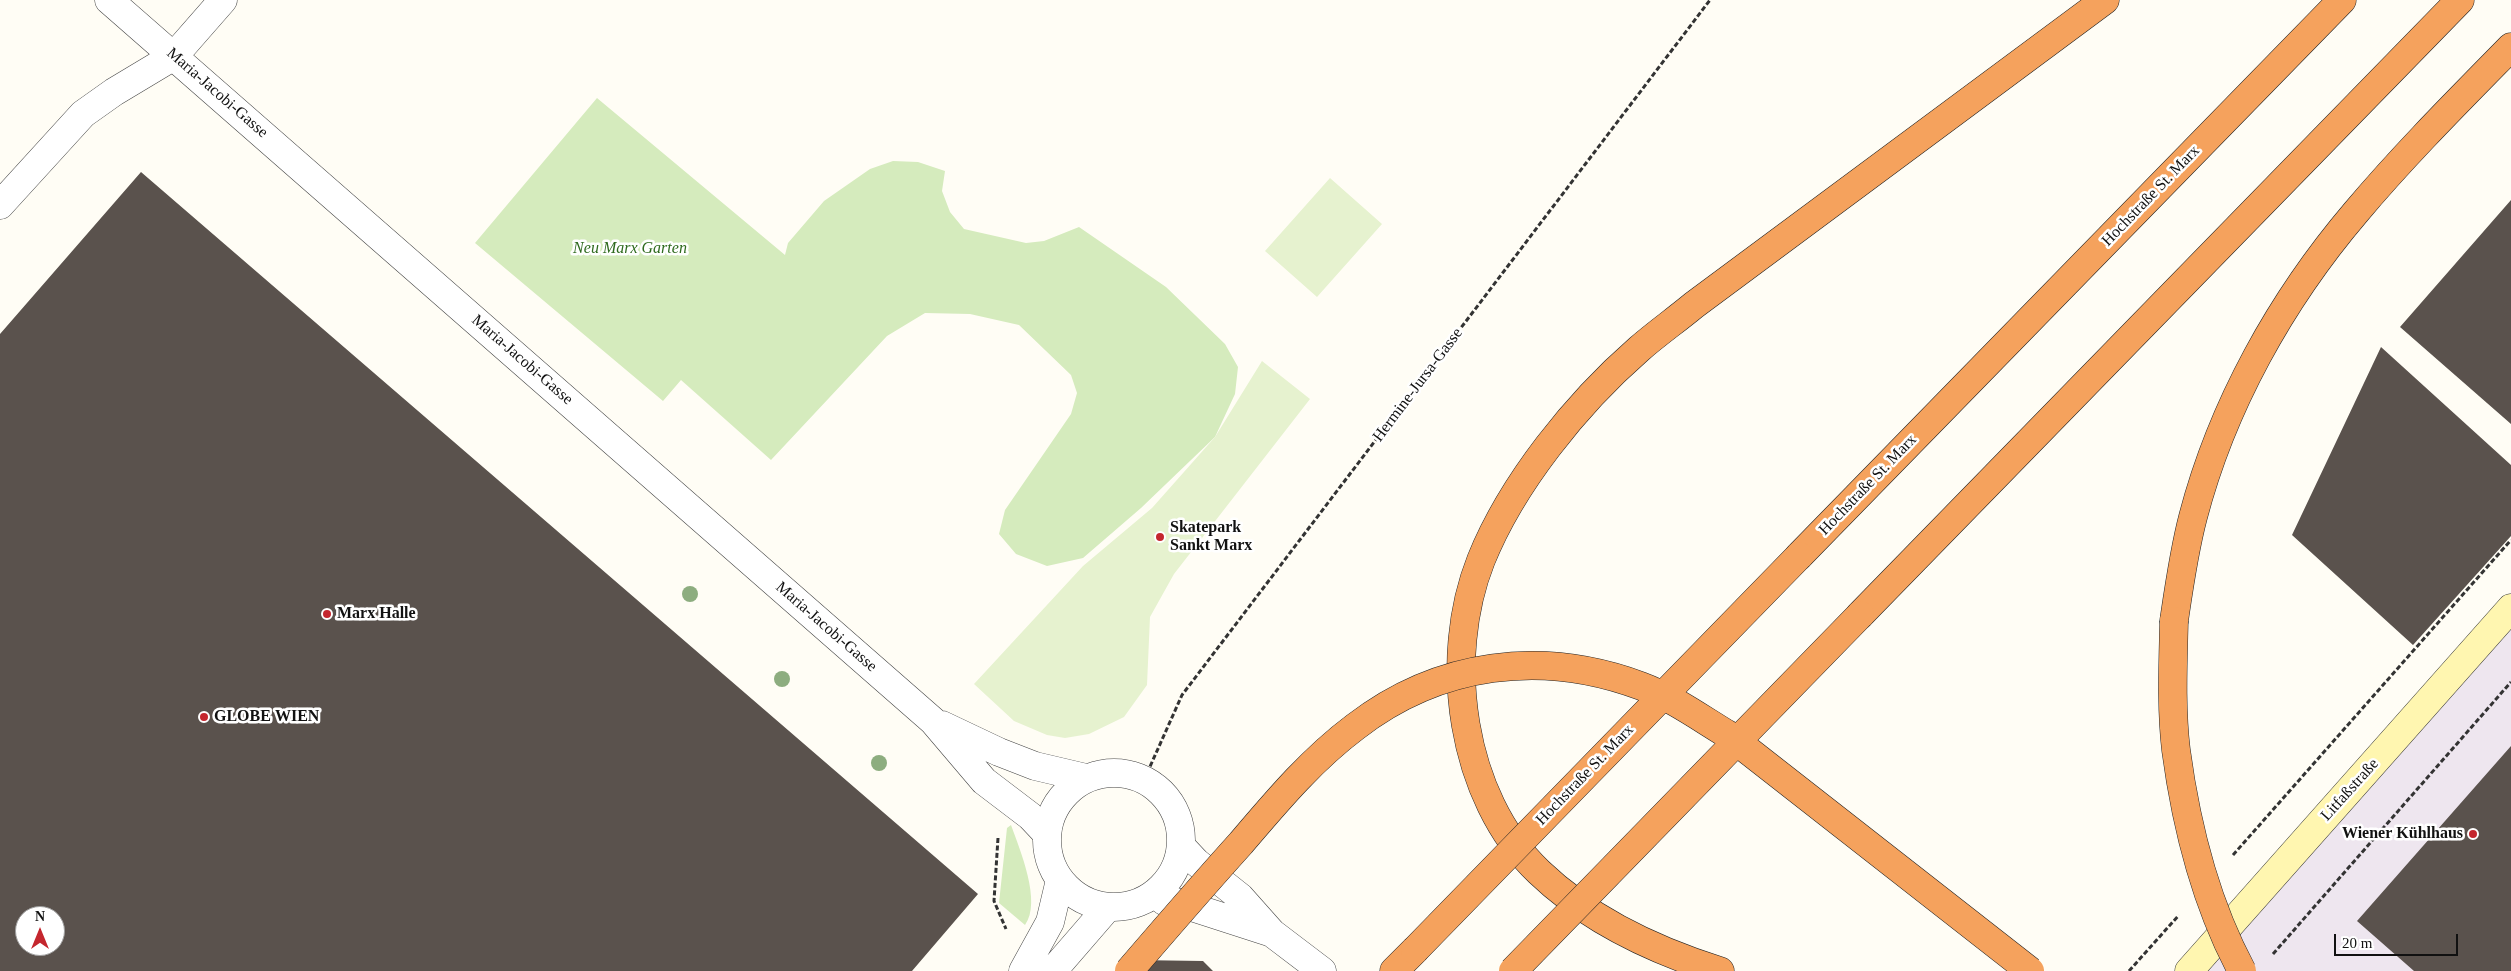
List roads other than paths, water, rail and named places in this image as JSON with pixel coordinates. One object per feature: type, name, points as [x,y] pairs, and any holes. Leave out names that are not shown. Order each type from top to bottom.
[{"type":"highway","points":[[1720,971],[1627,933],[1564,895],[1537,871],[1517,847],[1499,818],[1482,782],[1470,743],[1463,706],[1460,666],[1462,632],[1481,560],[1497,526],[1523,483],[1558,435],[1593,395],[1638,350],[1774,245],[2105,0]]},
{"type":"highway","name":"Hochstraße St. Marx","points":[[1394,971],[2342,0]]},
{"type":"highway","points":[[1513,971],[2460,0]]},
{"type":"highway","points":[[2242,971],[2218,917],[2199,863],[2185,806],[2176,749],[2172,687],[2174,622],[2193,517],[2210,464],[2232,408],[2258,354],[2289,304],[2356,212],[2511,47]]},
{"type":"highway","points":[[1129,971],[1283,794],[1323,753],[1355,726],[1390,703],[1435,682],[1489,668],[1533,665],[1572,667],[1607,674],[1643,687],[1684,707],[1726,734],[2030,971]]},
{"type":"main road","name":"Litfaßstraße","points":[[2189,971],[2511,608]]},
{"type":"street","name":"Maria-Jacobi-Gasse","points":[[109,0],[933,721],[984,781],[1030,816],[1046,834]]},
{"type":"street","points":[[0,205],[83,114],[114,92],[174,56],[223,0]]},
{"type":"street","name":"Maria-Jacobi-Gasse","points":[[933,721],[999,752],[1035,766],[1086,778]]},
{"type":"street","points":[[1105,773],[1125,774],[1144,780],[1161,791],[1172,807],[1180,826],[1181,846],[1172,872],[1160,888],[1143,900],[1126,906],[1108,906],[1084,900],[1071,892],[1052,867],[1047,850],[1046,834],[1056,804],[1069,789],[1086,778],[1105,773]]},
{"type":"street","points":[[1181,846],[1196,862],[1240,897],[1272,933],[1322,971]]},
{"type":"street","points":[[1029,960],[1050,922],[1060,880]]},
{"type":"street","points":[[1143,900],[1172,901],[1272,933]]},
{"type":"street","points":[[1050,971],[1057,966],[1108,906]]},
{"type":"place","name":"Skatepark Sankt Marx","points":[[1160,537]]},
{"type":"place","name":"Marx Halle","points":[[327,614]]},
{"type":"place","name":"GLOBE WIEN","points":[[204,717]]},
{"type":"place","name":"Wiener Kühlhaus","points":[[2473,834]]},
{"type":"park label","name":"Neu Marx Garten","points":[[630,249]]}]
